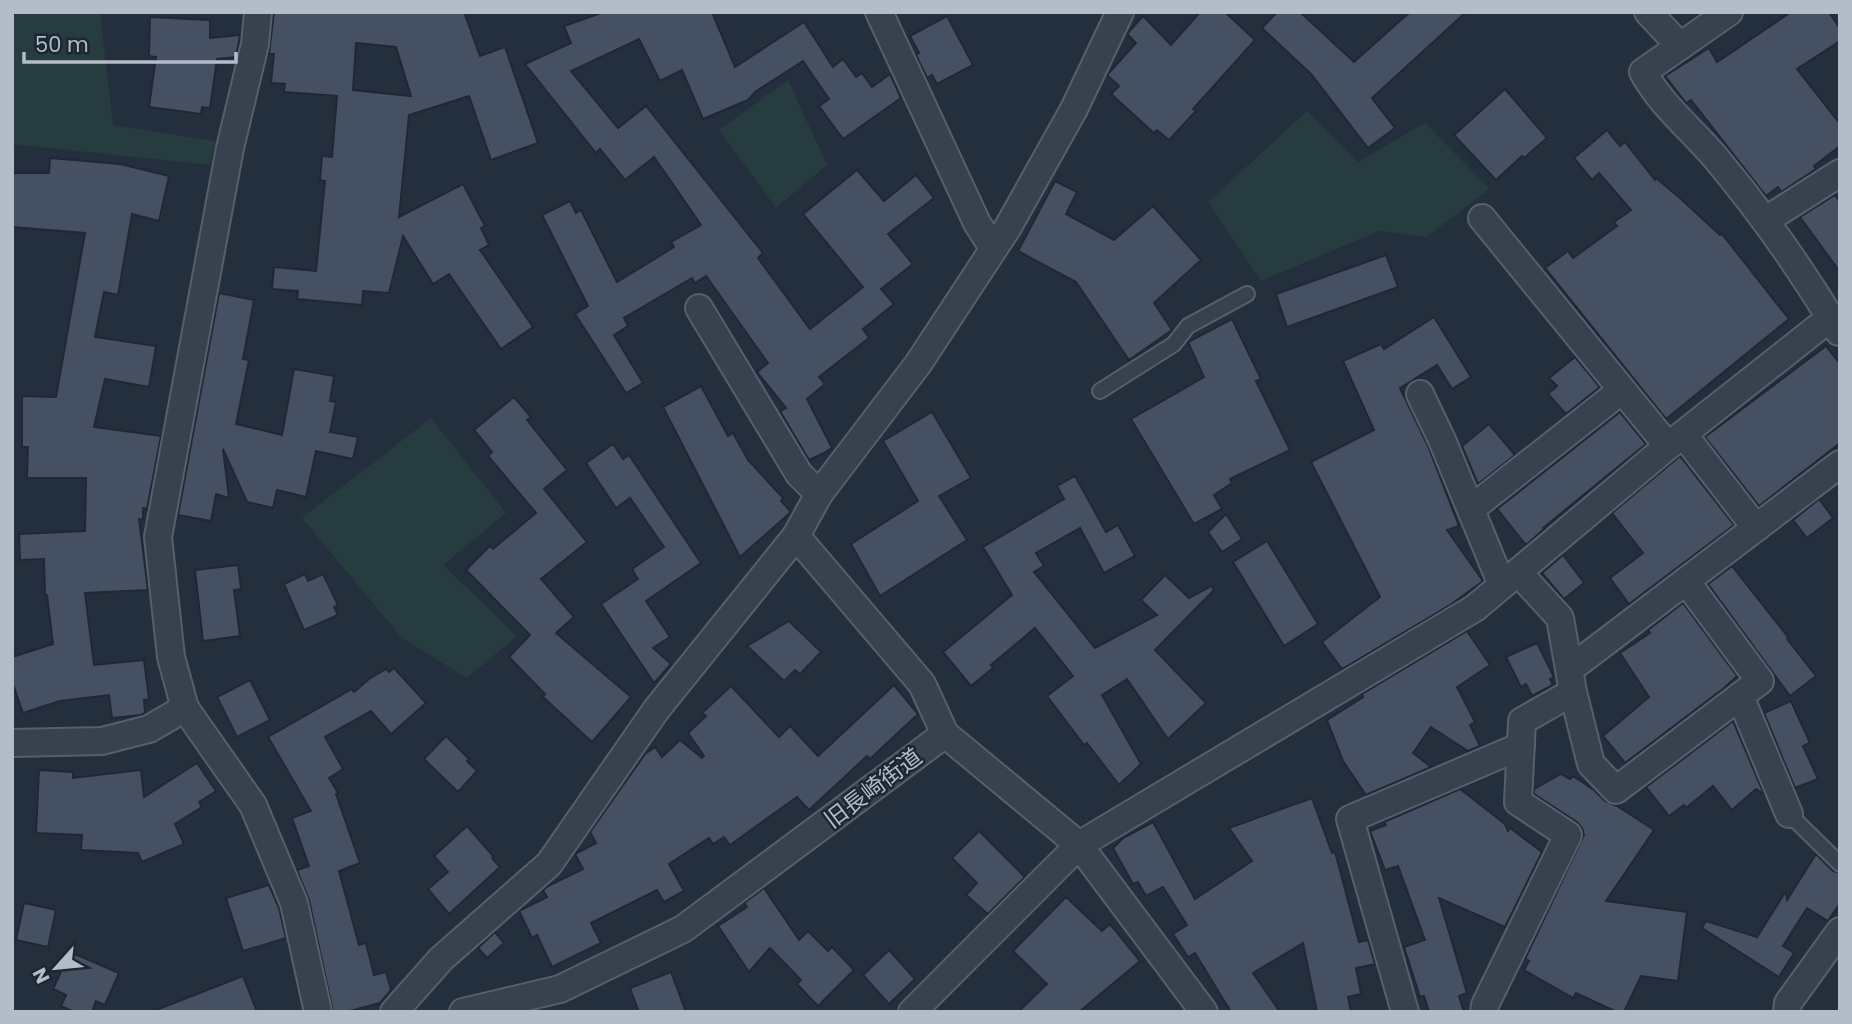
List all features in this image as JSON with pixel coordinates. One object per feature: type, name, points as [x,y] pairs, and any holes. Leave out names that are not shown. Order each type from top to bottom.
[{"type":"street","points":[[258,12],[255,44],[230,148],[158,537],[170,657],[185,708],[253,805],[294,903],[318,1012]]},
{"type":"street","points":[[879,12],[977,223],[993,248]]},
{"type":"street","points":[[394,1012],[441,959],[549,864],[656,710],[796,536],[819,494],[918,364],[1008,227],[1074,109],[1119,12]]},
{"type":"street","points":[[1648,12],[1679,46]]},
{"type":"street","points":[[912,1012],[1079,845],[1475,608],[1676,440],[1833,314],[1766,220],[1708,149],[1655,94],[1643,72],[1729,12]]},
{"type":"street","points":[[1766,220],[1840,173]]},
{"type":"street","points":[[1482,218],[1622,390],[1676,440],[1756,528]]},
{"type":"street","points":[[699,308],[799,474],[819,494]]},
{"type":"street","points":[[1471,509],[1622,390]]},
{"type":"street","points":[[1420,394],[1471,509],[1510,578],[1560,618],[1591,764],[1616,790],[1760,681],[1686,581]]},
{"type":"street","points":[[1484,1012],[1568,835],[1518,802],[1522,721],[1686,581],[1840,464]]},
{"type":"street","points":[[796,536],[922,684],[945,734]]},
{"type":"street","points":[[1740,696],[1789,814]]},
{"type":"street","points":[[12,743],[102,741],[149,729],[185,708]]},
{"type":"street","name":"旧長崎街道","points":[[463,1012],[560,989],[683,929],[945,734],[1079,845],[1204,1012]]},
{"type":"street","points":[[1405,1012],[1350,819],[1521,746]]},
{"type":"street","points":[[1787,1012],[1788,1003],[1840,931]]},
{"type":"lane","points":[[1100,391],[1174,344],[1188,326],[1247,294]]},
{"type":"lane","points":[[1789,814],[1840,864]]},
{"type":"green space","points":[[12,12],[100,12],[113,125],[215,141],[210,165],[12,144]]},
{"type":"green space","points":[[788,80],[827,165],[776,208],[719,130]]},
{"type":"green space","points":[[1307,111],[1358,162],[1425,123],[1490,189],[1426,237],[1379,231],[1261,281],[1208,202]]},
{"type":"green space","points":[[431,418],[506,513],[443,565],[517,636],[467,678],[402,638],[302,518]]},
{"type":"building","points":[[274,12],[464,12],[480,56],[505,47],[538,143],[491,160],[469,96],[409,115],[399,217],[463,184],[485,226],[481,228],[489,245],[480,250],[533,327],[501,349],[449,274],[433,284],[403,236],[389,293],[363,291],[362,305],[297,299],[298,291],[272,289],[274,267],[316,271],[325,181],[320,180],[322,156],[332,157],[337,96],[284,92],[285,84],[271,83],[274,54],[269,54]],"holes":[[[356,43],[396,47],[411,96],[353,90]]]},
{"type":"building","points":[[604,12],[712,12],[735,67],[804,22],[833,67],[843,59],[856,77],[862,73],[872,87],[890,74],[901,98],[843,139],[819,106],[829,99],[803,61],[755,92],[748,100],[703,119],[682,70],[660,81],[639,39],[571,71],[618,128],[646,106],[763,253],[758,258],[810,329],[863,287],[803,214],[857,170],[884,201],[916,175],[934,198],[888,234],[913,264],[881,289],[894,304],[863,329],[869,338],[819,377],[825,384],[807,399],[832,448],[824,453],[809,460],[780,411],[786,408],[757,372],[768,363],[706,276],[695,283],[692,278],[624,318],[628,326],[614,335],[643,383],[626,393],[575,314],[588,306],[542,215],[570,201],[576,213],[581,210],[617,282],[674,247],[671,242],[701,225],[654,157],[625,180],[600,149],[596,153],[525,64],[571,43],[564,26]]},
{"type":"building","points":[[1200,12],[1225,12],[1255,40],[1169,140],[1157,130],[1154,133],[1111,94],[1119,86],[1107,75],[1136,43],[1127,34],[1143,16],[1171,45]]},
{"type":"building","points":[[1277,12],[1300,12],[1354,62],[1410,12],[1466,12],[1372,98],[1395,128],[1368,148],[1311,74],[1262,28]]},
{"type":"building","points":[[1791,12],[1829,12],[1840,29],[1840,41],[1797,69],[1840,124],[1840,146],[1814,166],[1816,169],[1781,192],[1778,187],[1766,196],[1691,100],[1686,103],[1665,76],[1709,48],[1717,62]]},
{"type":"building","points":[[947,16],[973,65],[937,84],[932,75],[927,78],[910,36]]},
{"type":"building","points":[[150,17],[210,20],[210,38],[240,35],[236,57],[217,59],[210,108],[202,107],[201,114],[149,107],[156,57],[149,56]]},
{"type":"building","points":[[1505,89],[1547,138],[1496,180],[1454,135]]},
{"type":"building","points":[[1607,130],[1620,146],[1625,142],[1655,180],[1656,178],[1722,234],[1789,319],[1666,419],[1545,268],[1568,251],[1573,258],[1617,226],[1614,222],[1631,210],[1599,173],[1592,180],[1574,158]]},
{"type":"building","points":[[50,158],[120,164],[169,176],[159,221],[132,214],[118,295],[104,292],[95,337],[156,346],[149,387],[105,379],[94,427],[161,436],[147,509],[143,508],[143,520],[139,519],[148,590],[85,593],[94,665],[144,660],[149,699],[144,700],[145,713],[141,715],[112,718],[109,695],[60,701],[23,713],[12,682],[12,657],[53,644],[45,595],[44,559],[20,560],[19,534],[85,531],[86,478],[27,478],[28,447],[22,447],[22,396],[56,397],[85,233],[12,227],[12,173],[49,173]]},
{"type":"building","points":[[1055,181],[1077,192],[1066,214],[1114,240],[1153,206],[1201,260],[1154,303],[1172,330],[1129,360],[1076,282],[1018,251]]},
{"type":"building","points":[[1835,195],[1840,202],[1840,272],[1800,217]]},
{"type":"building","points":[[1386,255],[1398,287],[1287,327],[1276,294]]},
{"type":"building","points":[[219,293],[254,300],[243,359],[249,360],[236,424],[282,435],[294,369],[334,376],[330,401],[336,402],[330,432],[358,437],[353,459],[316,451],[306,497],[277,490],[273,508],[247,502],[223,449],[229,498],[216,494],[211,521],[178,515]]},
{"type":"building","points":[[1434,317],[1471,377],[1452,389],[1437,365],[1400,388],[1428,446],[1459,526],[1447,530],[1483,581],[1450,605],[1342,669],[1322,642],[1380,597],[1311,462],[1374,430],[1343,361],[1381,344],[1384,349]]},
{"type":"building","points":[[1232,319],[1261,379],[1256,381],[1290,450],[1230,479],[1232,483],[1214,495],[1222,509],[1194,524],[1131,419],[1204,377],[1188,342]]},
{"type":"building","points":[[1826,346],[1840,364],[1840,443],[1759,506],[1705,437]]},
{"type":"building","points":[[1575,357],[1600,387],[1566,414],[1548,394],[1557,386],[1549,378]]},
{"type":"building","points":[[701,386],[728,436],[733,433],[748,460],[783,498],[781,501],[791,512],[740,557],[663,407]]},
{"type":"building","points":[[514,397],[531,417],[527,420],[567,470],[544,489],[587,542],[541,579],[574,617],[556,633],[631,697],[592,742],[543,697],[545,694],[509,657],[530,635],[466,570],[490,546],[493,549],[536,513],[488,456],[492,452],[474,430]]},
{"type":"building","points":[[932,412],[971,478],[939,496],[967,540],[880,596],[851,544],[918,501],[883,441]]},
{"type":"building","points":[[1620,412],[1646,444],[1526,545],[1497,509]]},
{"type":"building","points":[[1489,424],[1515,455],[1478,484],[1462,446]]},
{"type":"building","points":[[613,444],[623,459],[629,455],[701,563],[646,601],[670,637],[653,648],[671,664],[654,683],[601,604],[638,579],[632,569],[664,547],[630,498],[616,508],[586,463]]},
{"type":"building","points":[[1680,456],[1734,525],[1629,604],[1610,578],[1643,553],[1612,513]]},
{"type":"building","points":[[1075,476],[1106,532],[1118,525],[1135,556],[1104,573],[1080,528],[1036,553],[1044,566],[1034,572],[1095,648],[1157,615],[1141,600],[1165,575],[1189,598],[1211,586],[1214,590],[1155,650],[1206,703],[1168,739],[1127,679],[1102,695],[1141,764],[1119,785],[1047,696],[1073,676],[1035,628],[991,665],[993,668],[971,686],[943,652],[1012,595],[983,547],[1064,499],[1057,486]]},
{"type":"building","points":[[1819,499],[1833,518],[1807,538],[1793,520]]},
{"type":"building","points":[[1226,514],[1242,539],[1222,552],[1208,532]]},
{"type":"building","points":[[1267,541],[1318,624],[1284,646],[1233,562]]},
{"type":"building","points":[[1563,555],[1584,583],[1564,599],[1542,573]]},
{"type":"building","points":[[238,565],[241,589],[234,590],[240,636],[203,641],[195,570]]},
{"type":"building","points":[[1732,566],[1816,676],[1790,696],[1708,584]]},
{"type":"building","points":[[305,574],[308,581],[323,574],[338,605],[334,607],[338,615],[304,630],[284,584]]},
{"type":"building","points":[[1683,603],[1737,676],[1625,763],[1603,736],[1649,697],[1620,653],[1650,633],[1648,630]]},
{"type":"building","points":[[789,621],[821,652],[800,674],[795,670],[784,681],[747,646]]},
{"type":"building","points":[[1467,631],[1490,665],[1457,687],[1475,722],[1470,725],[1480,746],[1468,751],[1431,727],[1413,753],[1431,767],[1366,795],[1343,761],[1327,720],[1363,697],[1362,694]]},
{"type":"building","points":[[1537,643],[1554,677],[1550,679],[1553,685],[1532,696],[1526,684],[1521,687],[1506,657]]},
{"type":"building","points":[[394,668],[426,703],[391,734],[371,711],[325,737],[343,769],[329,778],[338,793],[336,794],[360,863],[339,871],[359,945],[366,943],[374,975],[386,972],[391,990],[380,1003],[346,1012],[333,1012],[309,900],[297,870],[309,866],[292,818],[311,811],[268,737],[352,689],[354,692],[386,669],[389,672]]},
{"type":"building","points":[[250,680],[270,720],[237,737],[217,697]]},
{"type":"building","points":[[894,685],[918,714],[870,759],[867,756],[809,810],[797,797],[730,845],[724,837],[713,844],[709,838],[669,864],[684,891],[664,902],[657,890],[591,923],[601,943],[552,967],[537,935],[532,938],[519,911],[547,897],[543,890],[548,886],[583,869],[575,854],[596,843],[590,832],[645,754],[655,747],[662,757],[680,740],[702,758],[704,756],[688,733],[706,716],[702,713],[731,686],[779,737],[790,726],[818,756]]},
{"type":"building","points":[[1791,701],[1810,743],[1803,746],[1818,779],[1795,788],[1764,713]]},
{"type":"building","points":[[1733,721],[1764,794],[1756,789],[1732,810],[1713,786],[1686,808],[1684,805],[1669,816],[1646,787]]},
{"type":"building","points":[[446,736],[477,771],[458,792],[424,759]]},
{"type":"building","points":[[197,763],[216,791],[199,802],[202,807],[175,824],[184,844],[142,862],[138,853],[81,850],[82,835],[36,833],[39,770],[73,772],[73,778],[141,770],[144,797]]},
{"type":"building","points":[[1561,774],[1570,779],[1573,776],[1605,801],[1654,830],[1606,901],[1687,912],[1678,981],[1641,976],[1624,1012],[1617,1012],[1576,993],[1573,998],[1524,970],[1529,961],[1525,959],[1584,835],[1577,822],[1534,794],[1534,789]]},
{"type":"building","points":[[1460,789],[1505,824],[1508,831],[1510,828],[1542,852],[1505,927],[1439,898],[1467,993],[1459,996],[1464,1012],[1429,1012],[1424,996],[1420,997],[1404,947],[1425,940],[1398,866],[1385,870],[1370,831],[1386,825],[1384,822]]},
{"type":"building","points":[[1312,798],[1332,853],[1335,852],[1359,942],[1368,940],[1375,964],[1356,968],[1361,994],[1348,997],[1351,1012],[1317,1012],[1303,943],[1253,973],[1280,1012],[1231,1012],[1195,953],[1188,957],[1173,934],[1187,925],[1163,887],[1146,896],[1138,882],[1133,884],[1113,848],[1123,838],[1153,822],[1195,899],[1252,861],[1229,828]]},
{"type":"building","points":[[467,826],[500,867],[449,914],[428,889],[448,872],[434,856]]},
{"type":"building","points":[[979,831],[1025,877],[988,914],[966,895],[977,883],[952,858]]},
{"type":"building","points":[[1816,854],[1833,871],[1840,873],[1840,903],[1828,921],[1807,908],[1783,946],[1794,953],[1779,977],[1702,928],[1706,921],[1757,937],[1786,891],[1787,900]]},
{"type":"building","points":[[269,885],[279,908],[286,938],[243,951],[226,898]]},
{"type":"building","points":[[764,888],[799,940],[808,931],[828,951],[832,947],[854,970],[818,1006],[797,984],[801,980],[770,948],[749,972],[718,926],[747,907],[744,903]]},
{"type":"building","points":[[1066,897],[1102,931],[1110,924],[1140,961],[1079,1012],[1018,1012],[1047,984],[1013,951]]},
{"type":"building","points":[[24,903],[56,910],[48,947],[16,940]]},
{"type":"building","points":[[495,932],[504,943],[487,958],[478,948]]},
{"type":"building","points":[[889,950],[915,979],[889,1004],[863,975]]},
{"type":"building","points":[[70,952],[119,973],[105,1005],[96,1001],[92,1012],[74,1012],[61,1006],[66,995],[53,989]]},
{"type":"building","points":[[671,972],[686,1012],[639,1012],[630,988]]},
{"type":"building","points":[[243,976],[257,1012],[156,1012],[156,1010]]}]
